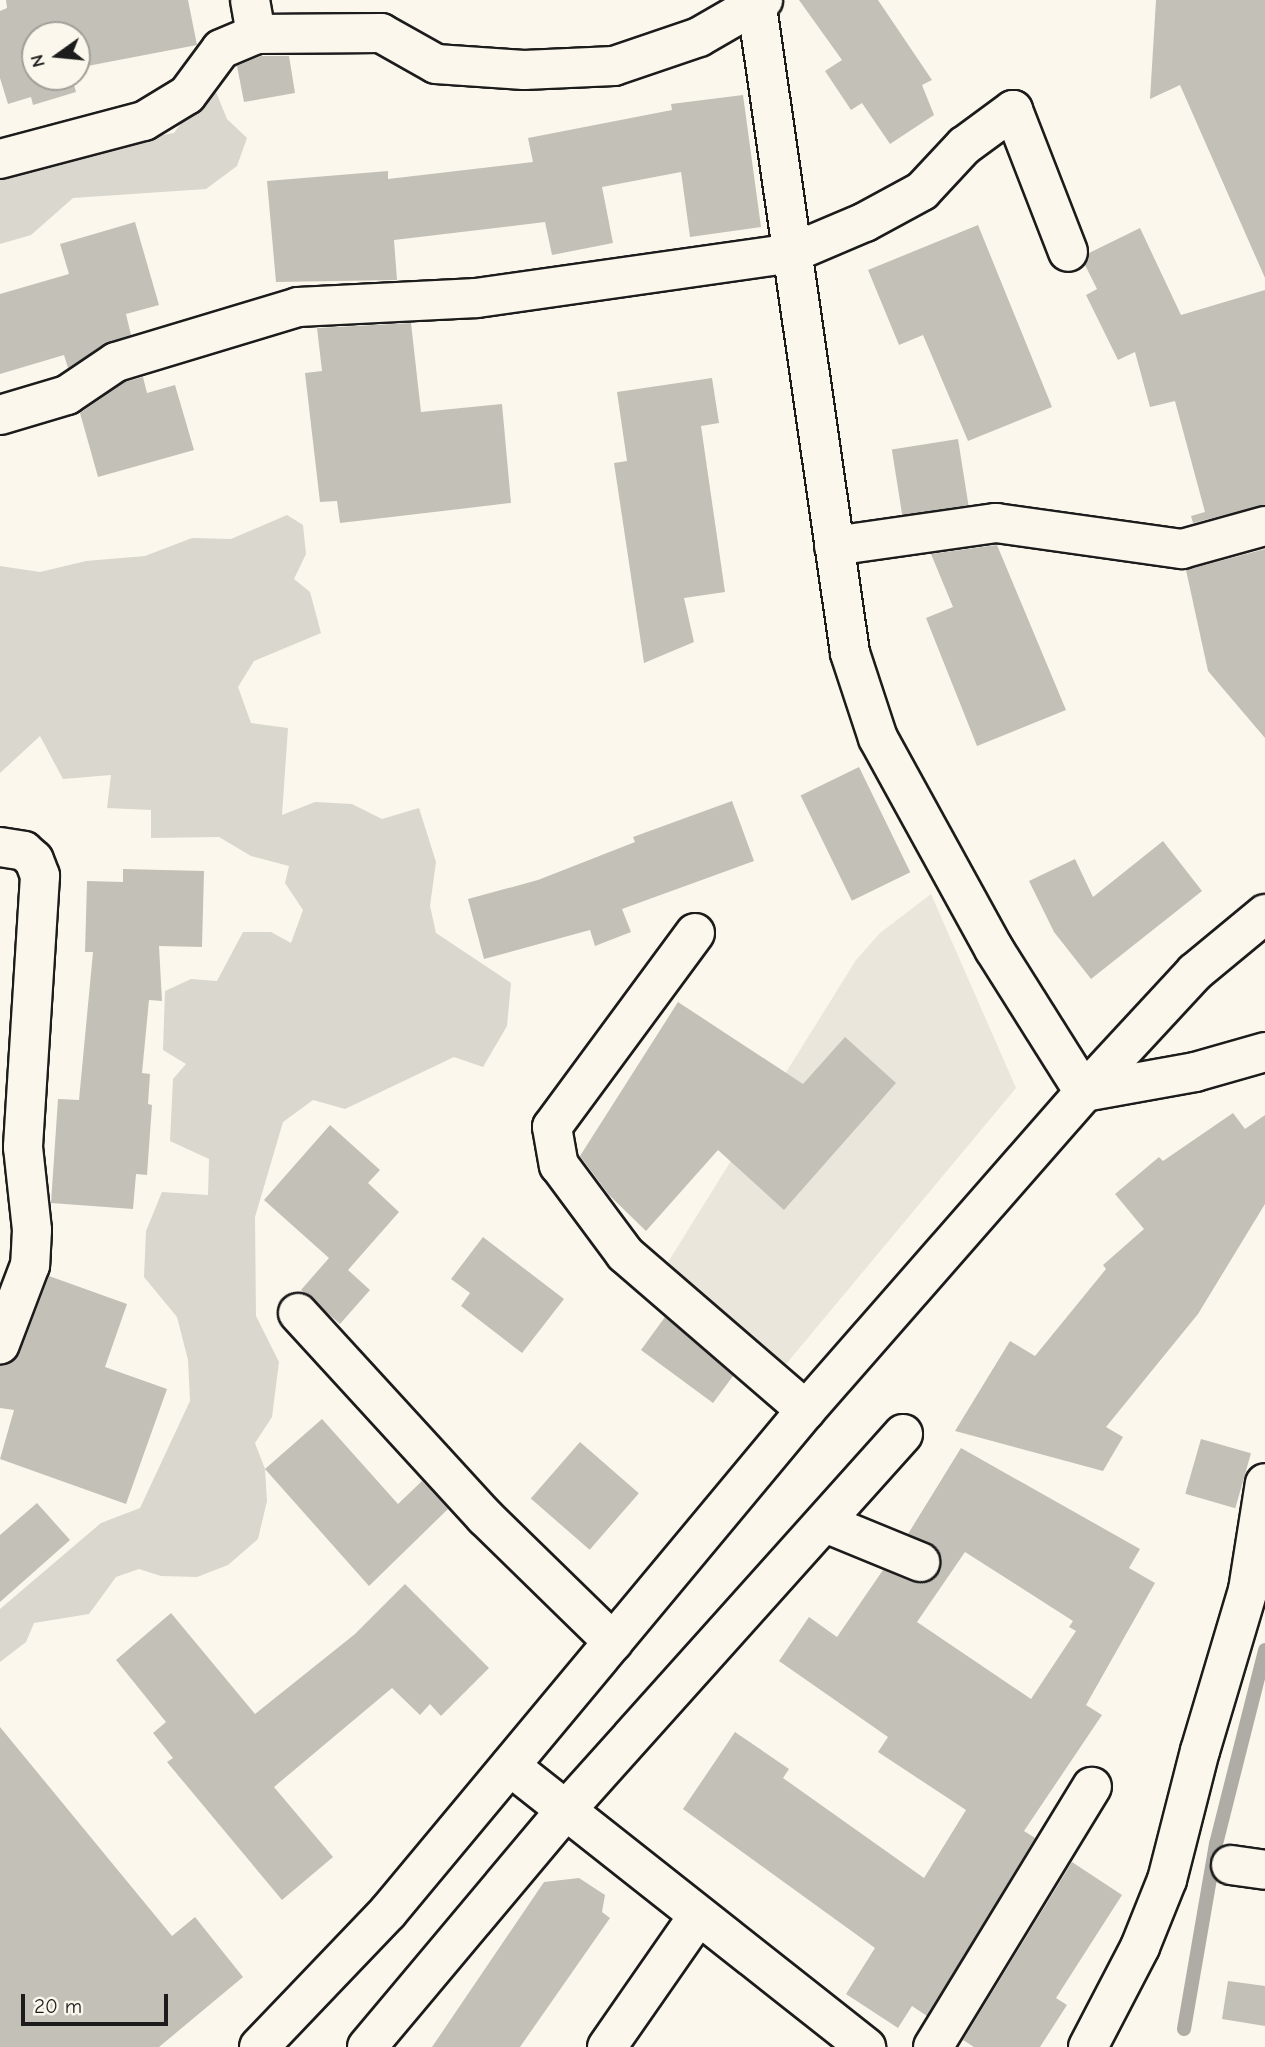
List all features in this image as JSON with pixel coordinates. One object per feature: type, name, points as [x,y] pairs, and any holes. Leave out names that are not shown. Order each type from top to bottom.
[{"type":"street","points":[[1,155],[144,121],[187,95],[221,49],[253,17],[381,33],[436,64],[524,70],[614,66],[699,37],[759,2],[850,653],[878,738],[994,949],[1084,1091]]},
{"type":"street","points":[[0,415],[67,395],[116,362],[298,307],[477,298],[792,253],[865,222],[922,191],[964,146],[1013,110],[1068,252]]},
{"type":"street","points":[[834,546],[996,523],[1182,549],[1265,526]]},
{"type":"street","points":[[0,847],[24,851],[34,860],[40,876],[23,1147],[32,1230],[30,1265],[0,1344]]},
{"type":"street","points":[[260,2047],[388,1912],[806,1410],[1084,1091],[1195,972],[1265,914]]},
{"type":"street","points":[[695,933],[552,1127],[559,1165],[625,1254],[806,1410]]},
{"type":"street","points":[[1084,1091],[1195,1072],[1265,1052]]},
{"type":"street","points":[[298,1312],[485,1517],[613,1642]]},
{"type":"street","points":[[367,2047],[566,1810],[903,1434]]},
{"type":"street","points":[[1088,2047],[1140,1947],[1167,1880],[1200,1751],[1248,1590],[1265,1483]]},
{"type":"street","points":[[825,1523],[920,1562]]},
{"type":"street","points":[[510,1766],[866,2047]]},
{"type":"street","points":[[933,2047],[1092,1787]]},
{"type":"street","points":[[607,2047],[698,1916]]},
{"type":"shaded area","points":[[216,92],[227,119],[247,138],[237,166],[206,189],[73,198],[31,235],[0,244],[0,173],[26,159],[102,154],[129,141],[174,133],[196,102]]},
{"type":"shaded area","points":[[287,515],[303,525],[306,554],[294,579],[310,592],[321,633],[254,661],[238,687],[251,723],[288,728],[282,815],[315,802],[352,804],[382,819],[419,808],[436,862],[430,906],[436,933],[511,983],[507,1026],[483,1067],[454,1057],[345,1109],[313,1100],[283,1122],[255,1217],[256,1316],[279,1362],[272,1417],[255,1443],[265,1469],[267,1501],[258,1539],[228,1565],[197,1577],[161,1576],[139,1569],[116,1577],[89,1614],[34,1623],[26,1642],[0,1662],[0,1609],[101,1523],[140,1508],[190,1401],[188,1360],[177,1317],[144,1277],[146,1231],[162,1192],[208,1195],[209,1159],[170,1141],[173,1079],[186,1064],[163,1050],[165,991],[191,979],[217,981],[243,932],[271,932],[291,943],[303,910],[285,883],[289,866],[251,856],[219,837],[151,838],[151,810],[107,808],[111,775],[63,779],[40,736],[0,773],[0,566],[40,572],[86,561],[145,556],[192,538],[231,539]]},
{"type":"shaded area","points":[[931,894],[1016,1088],[782,1369],[665,1267],[856,960],[880,933]]},
{"type":"building","points":[[6,0],[188,0],[197,45],[91,65],[91,21],[21,21],[21,91],[76,92],[33,105],[31,97],[8,104],[0,78],[0,11],[7,8]]},
{"type":"building","points":[[799,0],[878,0],[932,80],[922,85],[934,115],[890,144],[862,103],[851,110],[825,71],[842,60]]},
{"type":"building","points":[[1156,0],[1265,0],[1265,278],[1180,85],[1150,99]]},
{"type":"building","points":[[261,56],[289,56],[295,93],[244,102],[237,66]]},
{"type":"building","points":[[743,95],[761,227],[690,237],[681,172],[602,187],[613,243],[552,255],[545,222],[394,240],[397,280],[276,282],[267,181],[388,171],[388,179],[533,162],[528,138],[672,110],[671,104]]},
{"type":"building","points":[[135,222],[159,305],[126,314],[131,335],[104,344],[68,368],[64,355],[0,374],[0,294],[69,274],[60,244]]},
{"type":"building","points":[[978,225],[1052,407],[968,441],[923,335],[899,345],[868,270]]},
{"type":"building","points":[[1140,228],[1181,315],[1265,290],[1265,505],[1193,523],[1191,516],[1205,512],[1175,401],[1150,407],[1135,352],[1118,360],[1086,295],[1097,289],[1085,265],[1089,253]]},
{"type":"building","points":[[411,323],[421,412],[502,404],[511,503],[340,523],[337,501],[320,502],[305,373],[322,371],[317,328]]},
{"type":"building","points":[[143,377],[147,393],[175,385],[194,450],[98,477],[80,413],[125,382]]},
{"type":"building","points":[[712,378],[719,423],[701,426],[725,592],[684,598],[694,642],[644,663],[614,463],[627,461],[617,392]]},
{"type":"building","points":[[958,439],[968,505],[902,516],[892,449]]},
{"type":"building","points":[[997,545],[1066,710],[977,746],[926,618],[953,607],[931,554]]},
{"type":"building","points":[[1265,549],[1265,738],[1208,671],[1186,570]]},
{"type":"building","points":[[859,767],[910,872],[852,901],[801,795]]},
{"type":"building","points":[[732,801],[754,861],[622,909],[631,932],[595,946],[590,930],[484,959],[468,899],[538,880],[635,842],[633,837]]},
{"type":"building","points":[[1163,841],[1202,891],[1091,979],[1054,932],[1029,881],[1075,859],[1093,897]]},
{"type":"building","points":[[123,869],[204,871],[202,947],[159,946],[162,1001],[149,1000],[142,1073],[150,1074],[148,1104],[152,1105],[147,1175],[136,1174],[133,1209],[51,1203],[58,1099],[79,1100],[93,952],[85,952],[87,881],[123,882]]},
{"type":"building","points":[[678,1002],[803,1084],[845,1037],[896,1083],[784,1210],[718,1150],[646,1231],[609,1195],[580,1156]]},
{"type":"building","points":[[1233,1113],[1245,1129],[1265,1115],[1265,1204],[1198,1314],[1106,1427],[1123,1437],[1103,1471],[955,1431],[1010,1341],[1035,1356],[1106,1269],[1103,1265],[1144,1229],[1115,1194],[1159,1157],[1163,1161]]},
{"type":"building","points":[[330,1125],[380,1170],[368,1183],[399,1212],[348,1270],[370,1290],[340,1324],[301,1290],[329,1258],[264,1200]]},
{"type":"building","points":[[483,1237],[564,1299],[522,1353],[461,1306],[470,1293],[451,1279]]},
{"type":"building","points":[[49,1276],[127,1304],[105,1367],[167,1389],[126,1504],[0,1459],[14,1410],[0,1408],[0,1365],[13,1361],[20,1352]]},
{"type":"building","points":[[665,1317],[733,1376],[713,1403],[641,1350]]},
{"type":"building","points":[[322,1419],[398,1504],[422,1481],[448,1509],[369,1586],[265,1469]]},
{"type":"building","points":[[1201,1439],[1251,1453],[1235,1508],[1185,1494]]},
{"type":"building","points":[[580,1442],[639,1493],[590,1550],[531,1499]]},
{"type":"building","points":[[961,1448],[1140,1549],[1129,1568],[1155,1583],[1086,1705],[1102,1715],[1024,1831],[1035,1838],[927,2016],[912,2006],[898,2028],[846,1994],[875,1948],[683,1809],[735,1732],[789,1769],[783,1778],[924,1878],[966,1810],[878,1752],[888,1737],[779,1661],[809,1617],[837,1637],[883,1570],[912,1582],[934,1579],[940,1570],[938,1549],[908,1534]],"holes":[[[965,1552],[1073,1621],[1069,1627],[1076,1631],[1031,1699],[917,1622]]]},
{"type":"building","points":[[37,1503],[70,1540],[0,1602],[0,1535]]},
{"type":"building","points":[[405,1584],[489,1668],[441,1716],[430,1704],[420,1715],[392,1688],[274,1787],[333,1857],[282,1900],[167,1762],[173,1758],[153,1733],[166,1722],[116,1660],[171,1613],[255,1714],[355,1634]]},
{"type":"building","points":[[0,1727],[172,1936],[195,1917],[243,1977],[159,2047],[0,2047]]},
{"type":"building","points":[[1072,1862],[1122,1895],[1056,1998],[1067,2005],[1040,2047],[974,2047],[963,2040]]},
{"type":"building","points":[[579,1878],[605,1895],[602,1912],[610,1918],[520,2047],[432,2047],[544,1882]]},
{"type":"building","points":[[1228,1981],[1265,1986],[1265,2026],[1222,2019]]},
{"type":"waterway","points":[[1184,2029],[1216,1844],[1265,1650]]}]
